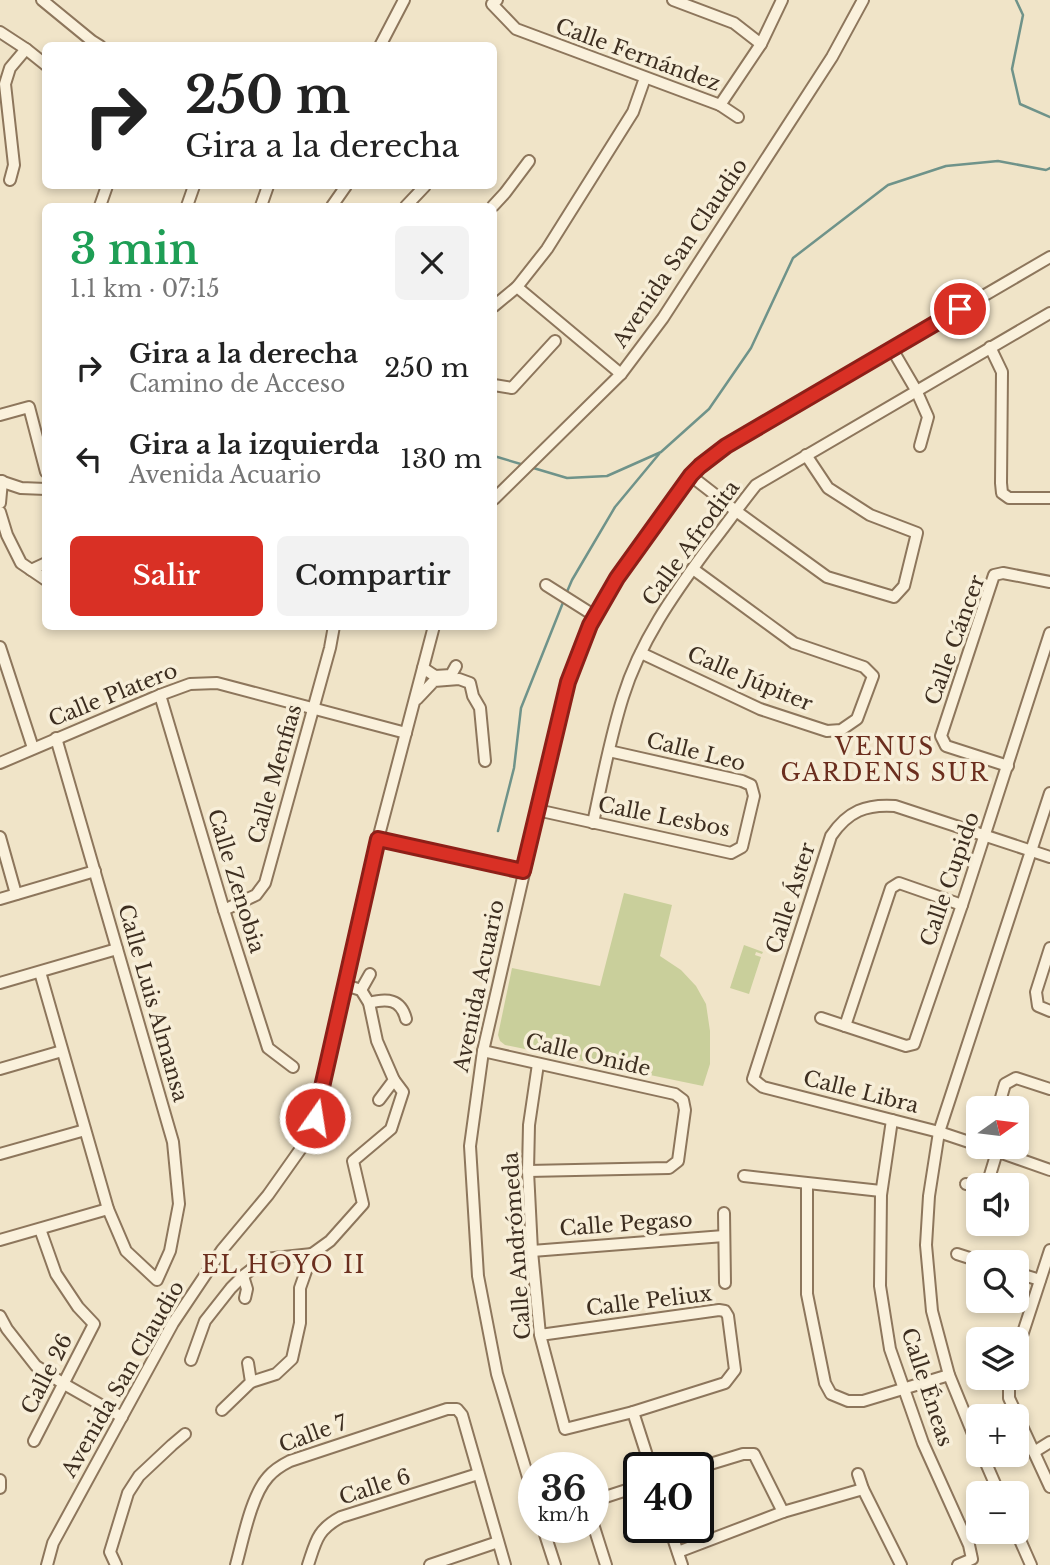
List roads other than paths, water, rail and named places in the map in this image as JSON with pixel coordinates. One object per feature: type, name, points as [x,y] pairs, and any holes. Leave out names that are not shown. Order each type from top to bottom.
[{"type":"street","points":[[43,0],[94,42]]},
{"type":"street","points":[[382,42],[404,0]]},
{"type":"street","points":[[673,0],[694,4],[734,23],[761,44]]},
{"type":"street","points":[[720,105],[761,44],[782,0]]},
{"type":"street","name":"Avenida San Claudio","points":[[497,496],[621,374],[663,318],[832,57],[863,0]]},
{"type":"street","name":"Calle Fernández","points":[[495,2],[516,29],[720,105],[738,117]]},
{"type":"street","points":[[0,32],[42,62]]},
{"type":"street","points":[[10,180],[13,164],[5,84],[10,68],[26,49]]},
{"type":"street","points":[[497,304],[517,287],[547,248],[634,112],[645,78]]},
{"type":"street","points":[[496,203],[529,161]]},
{"type":"street","points":[[410,203],[422,189]]},
{"type":"street","name":"Avenida Acuario","points":[[520,1452],[497,1374],[478,1276],[470,1146],[483,1051],[537,810],[568,682],[595,616],[617,578],[700,466],[726,446],[1050,257]]},
{"type":"street","points":[[517,287],[621,374]]},
{"type":"street","name":"Calle Afrodita","points":[[593,822],[623,696],[641,653],[663,611],[756,485],[1048,314]]},
{"type":"street","points":[[497,386],[512,388],[555,341]]},
{"type":"street","points":[[990,347],[1002,372],[1002,493],[1009,498],[1050,498]]},
{"type":"street","points":[[892,349],[928,417],[920,446]]},
{"type":"street","points":[[0,413],[29,407],[42,457]]},
{"type":"street","points":[[691,475],[827,577],[894,597],[904,586],[917,533],[870,515],[828,488],[806,455]]},
{"type":"street","points":[[0,503],[1,481],[21,488],[42,489]]},
{"type":"street","points":[[0,512],[7,535],[21,563],[42,577]]},
{"type":"street","points":[[31,570],[42,565]]},
{"type":"street","name":"Calle Júpiter","points":[[641,653],[760,709],[827,731],[841,730],[857,719],[873,676],[864,667],[793,643],[693,569]]},
{"type":"street","name":"Calle Cáncer","points":[[1008,766],[946,746],[941,736],[995,575],[1003,573],[1050,582]]},
{"type":"street","points":[[546,585],[595,616]]},
{"type":"street","name":"Calle Menfias","points":[[225,910],[256,895],[265,883],[333,630]]},
{"type":"street","name":"Avenida San Claudio","points":[[47,1565],[54,1543],[173,1323],[222,1250],[268,1195],[302,1147],[315,1118],[378,839],[433,630]]},
{"type":"street","name":"Calle Cupido","points":[[821,1018],[906,1046],[914,1044],[1050,633]]},
{"type":"street","points":[[0,647],[5,679],[33,748]]},
{"type":"street","points":[[423,668],[435,676],[450,675],[456,666]]},
{"type":"street","points":[[415,701],[434,681],[459,679],[470,683],[472,696],[480,708],[485,761]]},
{"type":"street","name":"Calle Platero","points":[[0,763],[190,684],[217,683],[406,733]]},
{"type":"street","name":"Calle Zenobia","points":[[160,695],[268,1048],[293,1068]]},
{"type":"street","name":"Calle Luis Almansa","points":[[56,738],[173,1143],[179,1204],[170,1251],[157,1280],[126,1251],[108,1209]]},
{"type":"street","name":"Calle Leo","points":[[609,751],[742,781],[751,785],[754,796],[751,807]]},
{"type":"street","points":[[966,1417],[949,1375],[932,1311],[926,1245],[929,1195],[939,1132],[1050,793]]},
{"type":"street","name":"Calle Áster","points":[[772,1090],[752,1079],[831,836],[840,823],[858,810],[879,805],[895,806],[1050,857]]},
{"type":"street","name":"Calle Lesbos","points":[[537,810],[731,853],[742,847],[751,807]]},
{"type":"street","points":[[0,837],[16,894]]},
{"type":"street","points":[[378,839],[523,871]]},
{"type":"street","points":[[0,899],[95,872]]},
{"type":"street","points":[[845,1026],[891,888],[899,883],[962,905]]},
{"type":"street","points":[[1050,948],[1036,992],[1038,1006],[1050,1011]]},
{"type":"street","points":[[0,983],[117,949]]},
{"type":"street","points":[[0,1240],[108,1209],[40,972]]},
{"type":"street","points":[[361,990],[370,974]]},
{"type":"street","points":[[191,1360],[205,1321],[243,1276],[265,1259],[312,1254],[330,1241],[363,1204],[353,1161],[391,1129],[403,1092],[394,1080],[377,1041],[369,1003],[361,990],[345,985]]},
{"type":"street","points":[[369,1003],[383,999],[394,1002],[404,1011],[406,1019]]},
{"type":"street","points":[[0,1069],[62,1051]]},
{"type":"street","name":"Calle Onide","points":[[483,1051],[675,1094],[683,1100],[685,1110],[678,1161],[669,1168],[527,1171]]},
{"type":"street","name":"Calle Andrómeda","points":[[538,1063],[528,1125],[527,1171],[532,1251],[540,1335],[565,1429],[634,1412],[726,1383],[735,1370],[733,1349]]},
{"type":"street","points":[[1002,1096],[1005,1084],[1016,1078],[1050,1089]]},
{"type":"street","points":[[379,1100],[394,1080]]},
{"type":"street","name":"Calle Libra","points":[[772,1090],[892,1119],[966,1141]]},
{"type":"street","name":"Calle Éneas","points":[[892,1119],[881,1191],[880,1286],[890,1349],[903,1388],[923,1443],[969,1545],[972,1559],[957,1565]]},
{"type":"street","points":[[0,1154],[85,1130]]},
{"type":"street","name":"Calle Libra","points":[[1018,1159],[1050,1170]]},
{"type":"street","points":[[744,1176],[881,1191]]},
{"type":"street","points":[[807,1184],[807,1294],[825,1383],[831,1394],[848,1401],[863,1401],[949,1375]]},
{"type":"street","name":"Calle Pegaso","points":[[724,1213],[725,1283]]},
{"type":"street","name":"Calle 26","points":[[34,1441],[94,1324],[78,1307],[57,1274],[40,1229]]},
{"type":"street","name":"Calle Pegaso","points":[[532,1251],[724,1236]]},
{"type":"street","points":[[1024,1327],[1050,1250]]},
{"type":"street","points":[[222,1410],[251,1382],[276,1374],[292,1359],[300,1323],[300,1288],[312,1254]]},
{"type":"street","points":[[957,1254],[966,1257]]},
{"type":"street","points":[[243,1276],[247,1289],[245,1298]]},
{"type":"street","points":[[1029,1277],[1040,1280]]},
{"type":"street","name":"Calle Peliux","points":[[540,1335],[719,1310],[725,1311],[729,1316],[733,1349]]},
{"type":"street","points":[[0,1316],[36,1366],[122,1418]]},
{"type":"street","points":[[248,1363],[251,1382]]},
{"type":"street","points":[[1009,1390],[1009,1398],[1049,1484]]},
{"type":"street","name":"Calle 7","points":[[236,1565],[261,1486],[268,1476],[290,1461],[447,1409],[457,1409],[462,1415],[478,1474]]},
{"type":"street","points":[[634,1412],[646,1452]]},
{"type":"street","points":[[116,1565],[110,1552],[128,1493],[139,1476],[185,1434]]},
{"type":"street","points":[[1034,1452],[1050,1442]]},
{"type":"street","points":[[714,1463],[743,1454],[754,1454],[783,1512]]},
{"type":"street","points":[[478,1474],[505,1565]]},
{"type":"street","name":"Calle 6","points":[[308,1565],[317,1538],[327,1525],[341,1517],[478,1474]]},
{"type":"street","points":[[858,1474],[901,1565]]},
{"type":"street","points":[[0,1480],[0,1488]]},
{"type":"street","points":[[678,1552],[783,1512],[863,1489]]},
{"type":"street","points":[[430,1565],[498,1542]]},
{"type":"street","points":[[548,1543],[555,1565]]},
{"type":"street","points":[[599,1543],[606,1565]]},
{"type":"street","points":[[675,1543],[682,1565]]},
{"type":"street","points":[[1022,1544],[1031,1565]]},
{"type":"waterway","points":[[1016,0],[1023,15],[1012,69],[1020,104],[1050,117]]},
{"type":"waterway","points":[[530,467],[567,478],[607,476],[661,452],[709,409],[751,348],[793,258],[888,185],[946,166],[998,161],[1046,170],[1050,168]]},
{"type":"waterway","points":[[566,594],[615,507],[659,454]]},
{"type":"waterway","points":[[497,457],[524,465]]},
{"type":"waterway","points":[[498,831],[514,768],[521,708],[564,600]]},
{"type":"district","name":"VENUS GARDENS SUR","points":[[885,760]]},
{"type":"district","name":"EL HOYO II","points":[[284,1265]]}]
